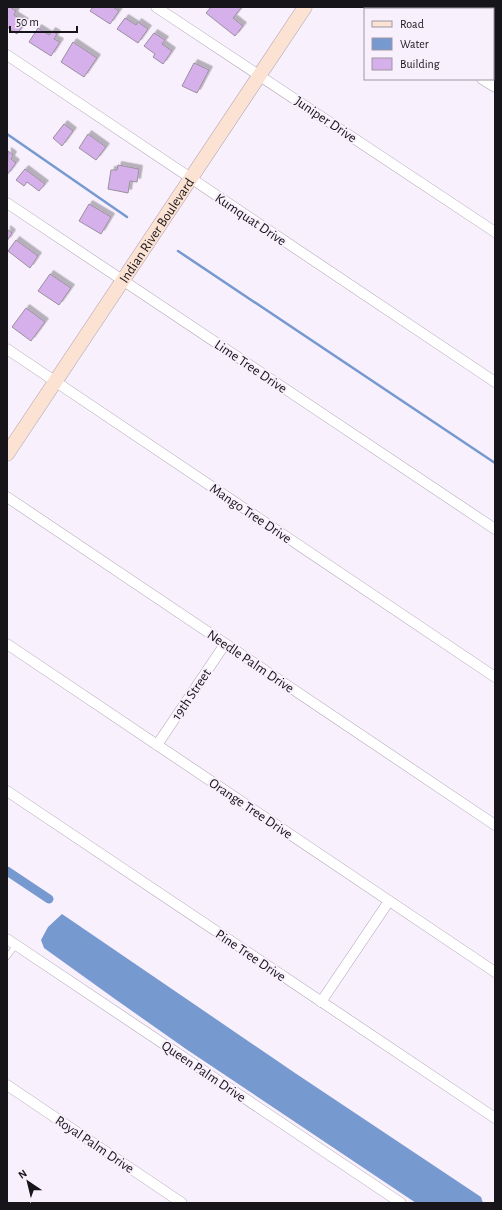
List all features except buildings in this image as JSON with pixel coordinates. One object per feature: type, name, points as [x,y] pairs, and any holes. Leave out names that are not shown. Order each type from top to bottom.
[{"type":"main road","name":"Indian River Boulevard","points":[[7,454],[305,7]]},
{"type":"street","name":"Juniper Drive","points":[[156,7],[494,230]]},
{"type":"street","name":"Kumquat Drive","points":[[7,55],[495,382]]},
{"type":"street","points":[[484,80],[495,87]]},
{"type":"street","name":"Lime Tree Drive","points":[[7,203],[495,529]]},
{"type":"street","name":"Mango Tree Drive","points":[[7,350],[495,677]]},
{"type":"street","name":"Needle Palm Drive","points":[[7,497],[495,825]]},
{"type":"street","name":"Orange Tree Drive","points":[[7,644],[495,972]]},
{"type":"street","name":"19th Street","points":[[157,745],[225,644]]},
{"type":"street","name":"Pine Tree Drive","points":[[7,791],[495,1118]]},
{"type":"street","points":[[321,1002],[389,901]]},
{"type":"street","name":"Queen Palm Drive","points":[[11,942],[401,1203]]},
{"type":"street","name":"Royal Palm Drive","points":[[7,1085],[182,1203]]},
{"type":"lane","points":[[7,957],[11,942]]},
{"type":"water","points":[[62,914],[295,1073],[481,1197],[483,1203],[416,1203],[186,1049],[44,948],[41,940],[48,927]]},
{"type":"waterway","points":[[7,134],[127,217]]},
{"type":"waterway","points":[[178,251],[495,463]]},
{"type":"waterway","points":[[7,871],[49,899]]}]
